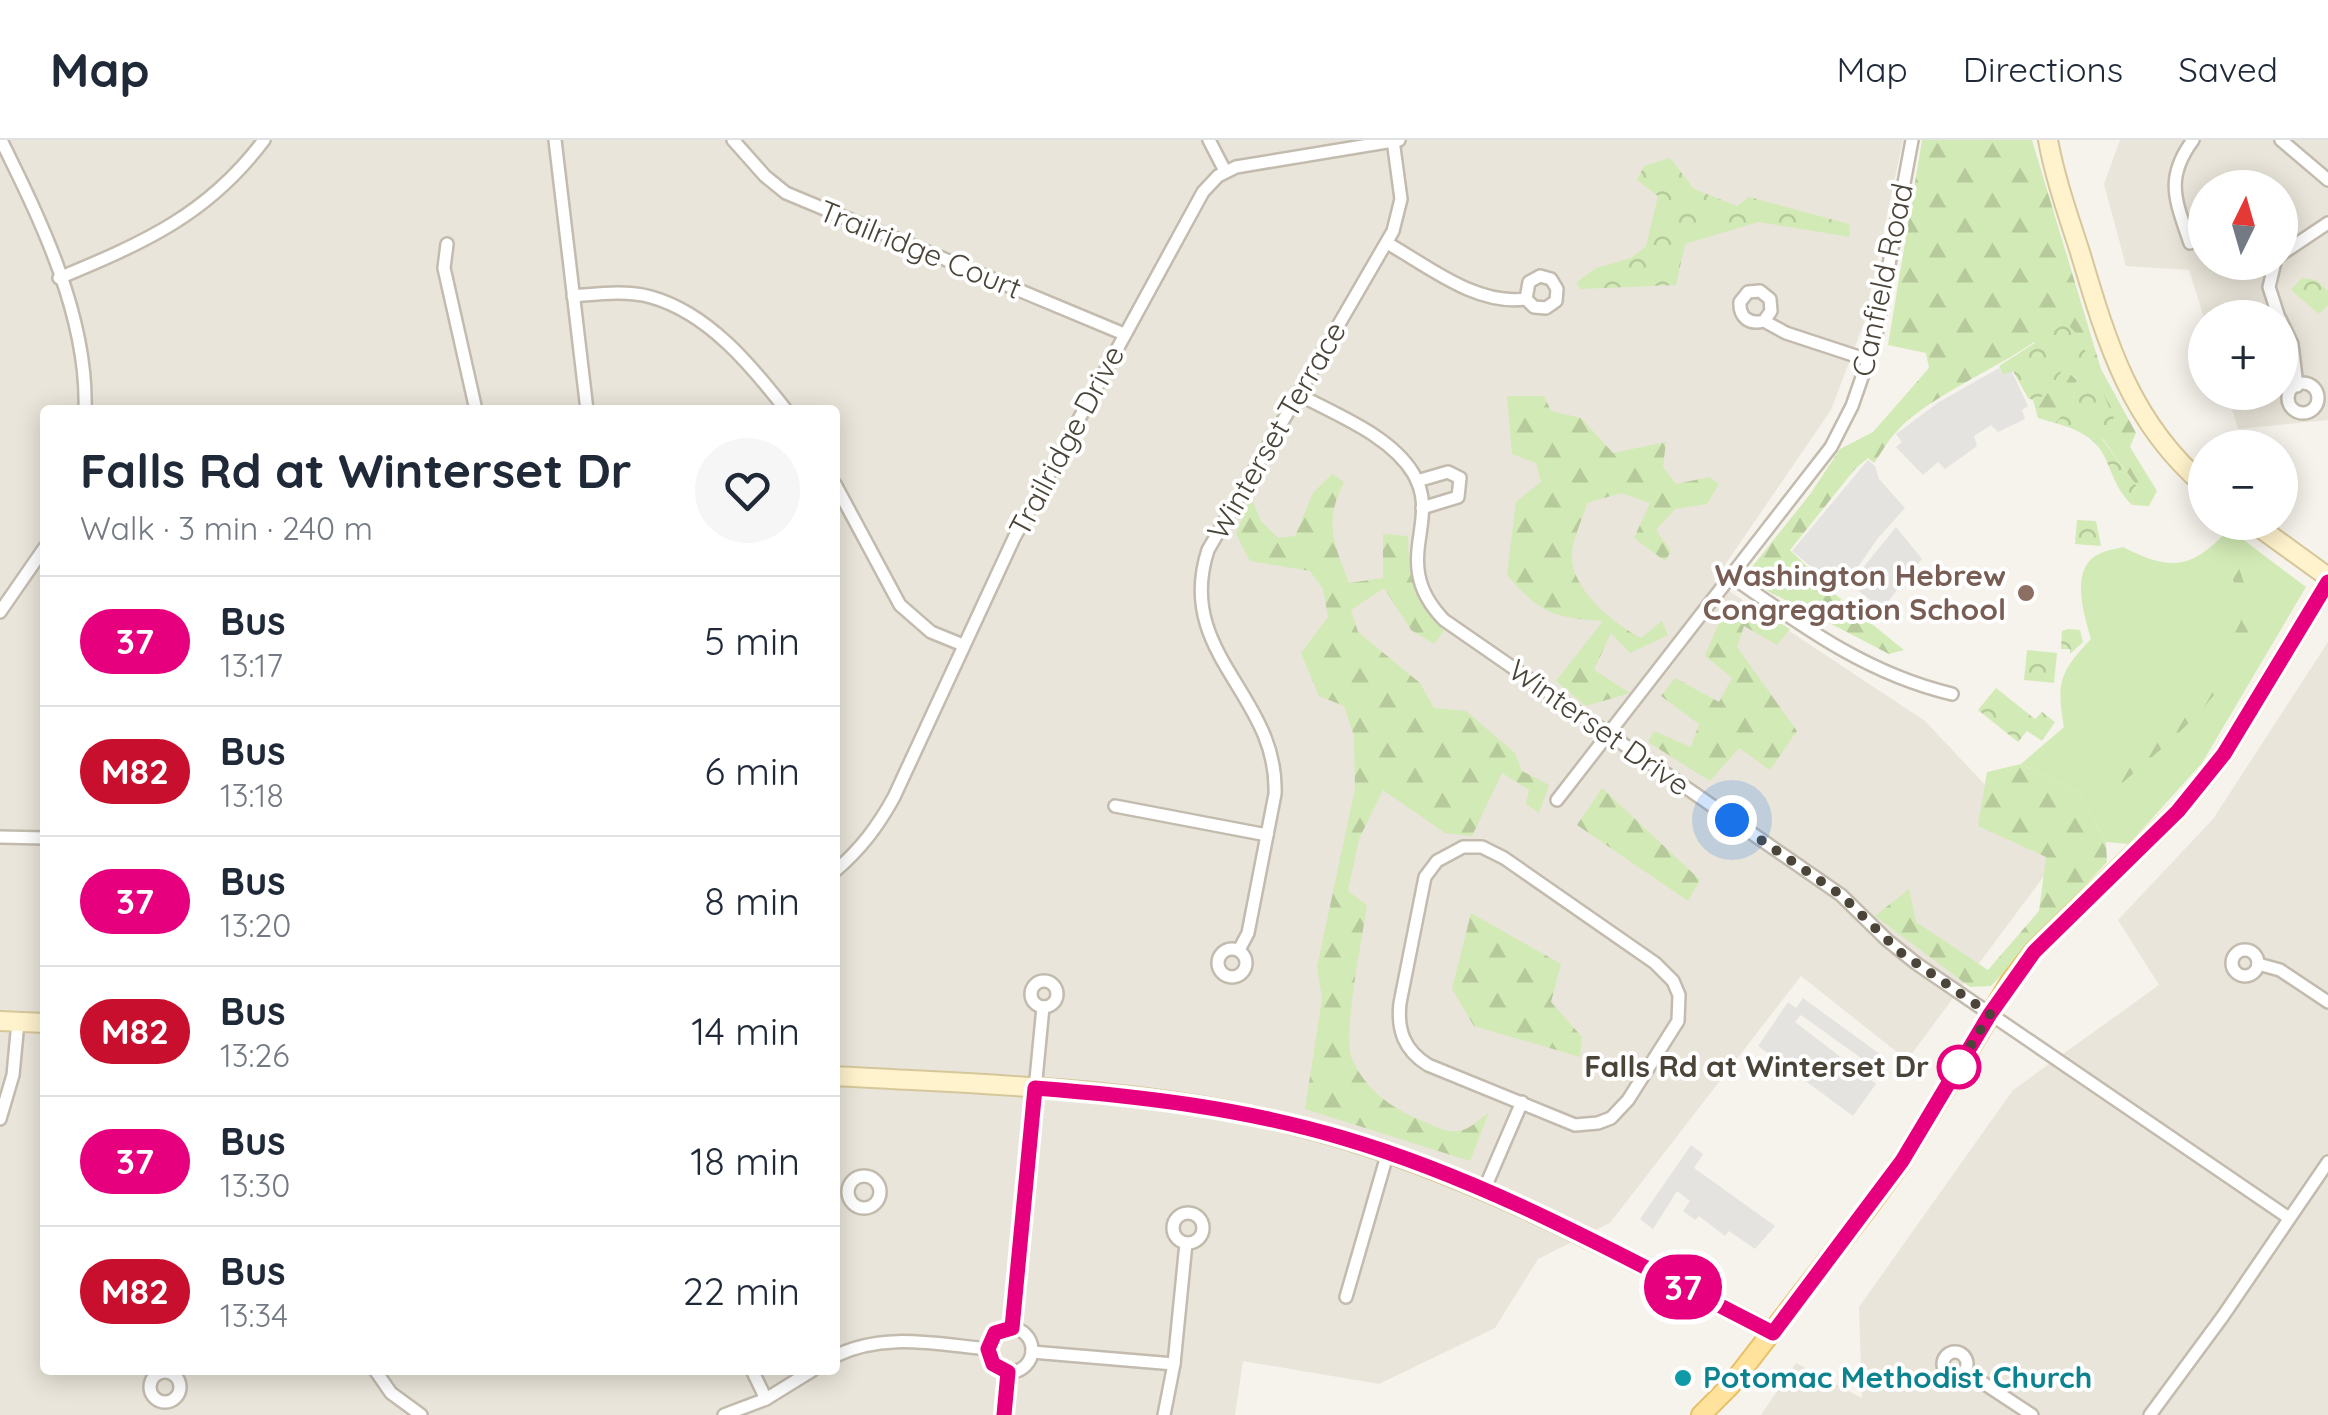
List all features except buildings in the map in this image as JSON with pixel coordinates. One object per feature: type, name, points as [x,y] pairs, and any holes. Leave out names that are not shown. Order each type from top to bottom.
[{"type":"main road","points":[[2048,140],[2104,332],[2124,382],[2164,445],[2188,469]]},
{"type":"main road","points":[[1701,1415],[1773,1333],[1902,1161],[1990,1014],[2034,952],[2178,811],[2224,754],[2328,580],[2276,540]]},
{"type":"main road","points":[[9,1021],[40,1023]]},
{"type":"main road","points":[[840,1076],[1035,1088],[1204,1105],[1295,1125],[1388,1152],[1484,1190],[1773,1333]]},
{"type":"street","points":[[1,140],[26,191],[81,346],[85,405]]},
{"type":"street","points":[[59,278],[145,242],[179,221],[240,170],[264,140]]},
{"type":"street","points":[[554,140],[586,405]]},
{"type":"street","name":"Trailridge Court","points":[[733,140],[786,193],[1124,334]]},
{"type":"street","points":[[1210,140],[1225,171],[1395,140]]},
{"type":"street","name":"Winterset Terrace","points":[[1238,950],[1248,933],[1275,794],[1273,754],[1208,634],[1199,602],[1201,572],[1208,550],[1387,242],[1401,198],[1395,140]]},
{"type":"street","name":"Canfield Road","points":[[1557,800],[1830,447],[1852,406],[1878,325],[1912,140]]},
{"type":"street","points":[[2188,237],[2176,204],[2174,177],[2180,157],[2193,140]]},
{"type":"street","points":[[2281,140],[2328,180]]},
{"type":"street","name":"Trailridge Drive","points":[[840,867],[878,826],[1014,538],[1195,203],[1225,171]]},
{"type":"street","points":[[2298,243],[2328,223]]},
{"type":"street","points":[[1387,242],[1462,286],[1496,300],[1526,298]]},
{"type":"street","points":[[446,244],[444,268],[475,405]]},
{"type":"street","points":[[573,296],[618,292],[649,296],[687,311],[739,356],[782,405]]},
{"type":"street","points":[[1764,321],[1786,334],[1868,360]]},
{"type":"street","points":[[1298,394],[1392,449],[1417,481],[1448,472],[1460,478],[1458,497],[1422,508]]},
{"type":"street","name":"Winterset Drive","points":[[1417,481],[1422,508],[1417,566],[1421,586],[1435,610],[1452,626],[1841,895],[1900,952],[2289,1218]]},
{"type":"street","points":[[840,493],[900,604],[931,632],[963,646]]},
{"type":"street","points":[[0,612],[40,555]]},
{"type":"street","points":[[1732,577],[1832,646],[1891,676],[1952,694]]},
{"type":"street","points":[[1115,806],[1267,835]]},
{"type":"street","points":[[0,836],[40,838]]},
{"type":"street","points":[[1463,847],[1482,848],[1504,858],[1654,963],[1672,981],[1678,995],[1680,1008],[1673,1033],[1612,1118],[1575,1125],[1522,1102],[1428,1065],[1415,1057],[1402,1034],[1400,1003],[1421,890],[1437,861],[1463,847]]},
{"type":"street","points":[[2258,964],[2280,970],[2328,1002]]},
{"type":"street","points":[[1012,1328],[1044,1007]]},
{"type":"street","points":[[0,1119],[12,1075],[9,1021]]},
{"type":"street","points":[[1484,1190],[1522,1102]]},
{"type":"street","points":[[1346,1296],[1388,1152]]},
{"type":"street","points":[[2150,1415],[2328,1162]]},
{"type":"street","points":[[1164,1415],[1174,1364],[1186,1243]]},
{"type":"street","points":[[1012,1328],[1028,1336],[1032,1352],[1024,1368],[1008,1372],[993,1364],[988,1349],[995,1333],[1012,1328]]},
{"type":"street","points":[[840,1354],[890,1340],[988,1349]]},
{"type":"street","points":[[1032,1352],[1174,1364]]},
{"type":"street","points":[[1004,1415],[1008,1372]]},
{"type":"street","points":[[1965,1372],[2032,1415]]},
{"type":"street","points":[[379,1375],[390,1393],[420,1415]]},
{"type":"street","points":[[754,1375],[766,1399]]},
{"type":"street","points":[[724,1415],[766,1399],[804,1375]]},
{"type":"shaded area","points":[[0,140],[1903,140],[1864,323],[1831,410],[1714,581],[1925,721],[2056,860],[1907,1060],[1801,976],[1610,1223],[1538,1259],[1495,1328],[1379,1384],[1243,1361],[1235,1415],[0,1415]]},
{"type":"shaded area","points":[[2120,140],[2328,140],[2328,420],[2238,429],[2232,410],[2298,410],[2298,300],[2198,300],[2192,280],[2298,280],[2298,170],[2188,170],[2188,270],[2126,266],[2104,184]]},
{"type":"shaded area","points":[[1999,368],[2003,375],[2012,372],[2028,406],[2022,410],[2025,419],[1998,432],[1991,425],[1974,436],[1977,446],[1945,469],[1938,462],[1923,475],[1896,447],[1902,442],[1896,434],[1939,402]]},
{"type":"shaded area","points":[[1868,460],[1905,508],[1846,584],[1832,584],[1792,551]]},
{"type":"shaded area","points":[[1896,527],[1922,559],[1882,609],[1850,584]]},
{"type":"shaded area","points":[[2328,642],[2328,1415],[1761,1415],[1796,1363],[1862,1398],[1859,1307],[2013,1090],[2159,985],[2118,920],[2213,819]]},
{"type":"shaded area","points":[[1803,998],[1888,1060],[1879,1071],[1801,1015],[1795,1022],[1876,1084],[1853,1116],[1758,1046],[1788,1002],[1796,1008]]},
{"type":"shaded area","points":[[1691,1145],[1703,1154],[1694,1168],[1775,1226],[1755,1249],[1729,1231],[1725,1236],[1699,1216],[1695,1220],[1683,1211],[1690,1201],[1677,1191],[1653,1229],[1640,1219]]},
{"type":"green space","points":[[1922,140],[2032,140],[2101,369],[2136,433],[2130,447],[2157,491],[2149,506],[2132,505],[2136,485],[2102,438],[2115,421],[2102,393],[2034,342],[1943,396],[1909,419],[1874,463],[1868,458],[1855,469],[1790,550],[1837,596],[1904,650],[1889,654],[1760,587],[1748,572],[1811,493],[1840,449],[1873,432],[1929,368],[1926,353],[1888,345]]},
{"type":"green space","points":[[1670,158],[1694,189],[1737,206],[1749,197],[1849,224],[1850,237],[1758,222],[1685,244],[1676,285],[1580,289],[1577,282],[1596,268],[1631,258],[1646,246],[1658,196],[1637,180],[1644,166]]},
{"type":"green space","points":[[2302,278],[2316,280],[2328,291],[2328,305],[2319,314],[2291,290]]},
{"type":"green space","points":[[2066,323],[2079,336],[2115,421],[2102,439],[2136,485],[2132,505],[2090,438],[2055,423],[2072,405],[2077,379],[2063,369],[2046,395],[2033,400],[2013,371],[2003,375],[1999,366]]},
{"type":"green space","points":[[2063,368],[2077,380],[2072,405],[2055,423],[2038,418],[2033,400],[2046,395]]},
{"type":"green space","points":[[1507,396],[1544,396],[1551,411],[1581,418],[1613,453],[1666,442],[1663,467],[1676,484],[1709,477],[1719,484],[1707,504],[1675,509],[1656,530],[1671,551],[1665,561],[1634,538],[1650,503],[1621,493],[1587,503],[1572,551],[1579,582],[1596,605],[1630,632],[1641,638],[1662,621],[1668,635],[1630,653],[1611,633],[1594,670],[1630,693],[1586,706],[1556,681],[1603,621],[1549,611],[1529,598],[1507,575],[1516,502],[1541,482],[1536,463],[1512,454]]},
{"type":"green space","points":[[1332,474],[1344,482],[1332,522],[1335,544],[1349,583],[1383,578],[1383,534],[1408,536],[1415,588],[1444,631],[1434,644],[1411,630],[1384,588],[1351,610],[1358,632],[1420,683],[1434,708],[1466,711],[1515,753],[1522,771],[1549,785],[1539,813],[1526,804],[1529,790],[1502,773],[1472,836],[1445,833],[1383,790],[1359,839],[1348,891],[1367,905],[1351,1008],[1352,1059],[1364,1080],[1380,1096],[1441,1129],[1463,1130],[1489,1112],[1470,1161],[1305,1109],[1322,999],[1317,967],[1355,789],[1354,736],[1344,706],[1319,696],[1301,653],[1328,617],[1323,589],[1310,571],[1250,561],[1236,534],[1251,497],[1261,521],[1278,538],[1295,536],[1313,493]]},
{"type":"green space","points":[[2077,520],[2096,521],[2101,546],[2075,544]]},
{"type":"green space","points":[[2222,540],[2230,540],[2254,613],[2247,639],[2235,664],[2203,708],[2122,783],[2112,775],[2184,714],[2211,678],[2243,614]]},
{"type":"green space","points":[[2244,540],[2306,587],[2202,763],[2129,844],[2106,842],[2079,793],[2021,764],[2064,727],[2060,699],[2063,678],[2091,639],[2081,593],[2084,570],[2099,554],[2123,547],[2168,563],[2192,559],[2216,542]]},
{"type":"green space","points":[[1727,604],[1755,608],[1790,629],[1777,645],[1744,626],[1737,647],[1797,731],[1770,770],[1739,748],[1710,781],[1648,742],[1654,731],[1691,747],[1699,724],[1661,696],[1675,678],[1719,702],[1732,678],[1705,656]]},
{"type":"green space","points":[[2080,630],[2083,642],[2070,654],[2070,649],[2061,649],[2062,631]]},
{"type":"green space","points":[[2027,650],[2057,653],[2054,683],[2024,680]]},
{"type":"green space","points":[[1996,688],[2035,719],[2042,712],[2055,722],[2042,741],[2027,731],[2018,742],[1978,710]]},
{"type":"green space","points":[[2021,764],[2079,793],[2106,842],[2107,862],[1991,986],[1970,987],[1875,916],[1909,889],[1916,922],[1988,970],[2039,911],[2046,857],[1978,826],[1987,772]]},
{"type":"green space","points":[[1602,788],[1700,880],[1688,901],[1577,825]]},
{"type":"green space","points":[[1471,913],[1561,964],[1551,1002],[1582,1037],[1580,1057],[1474,1026],[1452,989]]},
{"type":"bus line","name":"37","points":[[1004,1415],[1008,1372],[993,1364],[988,1349],[995,1333],[1012,1328],[1035,1088],[1204,1105],[1295,1125],[1388,1152],[1484,1190],[1773,1333],[1902,1161],[2010,982],[2034,952],[2178,811],[2224,754],[2328,582]]},
{"type":"place","name":"Washington Hebrew Congregation School","points":[[2026,593]]},
{"type":"place","name":"Falls Rd at Winterset Dr","points":[[1959,1067]]},
{"type":"place","name":"Potomac Methodist Church","points":[[1683,1378]]},
{"type":"route","points":[[1732,820],[1841,895],[1900,952],[1990,1014],[1956,1070],[1959,1067]]}]
